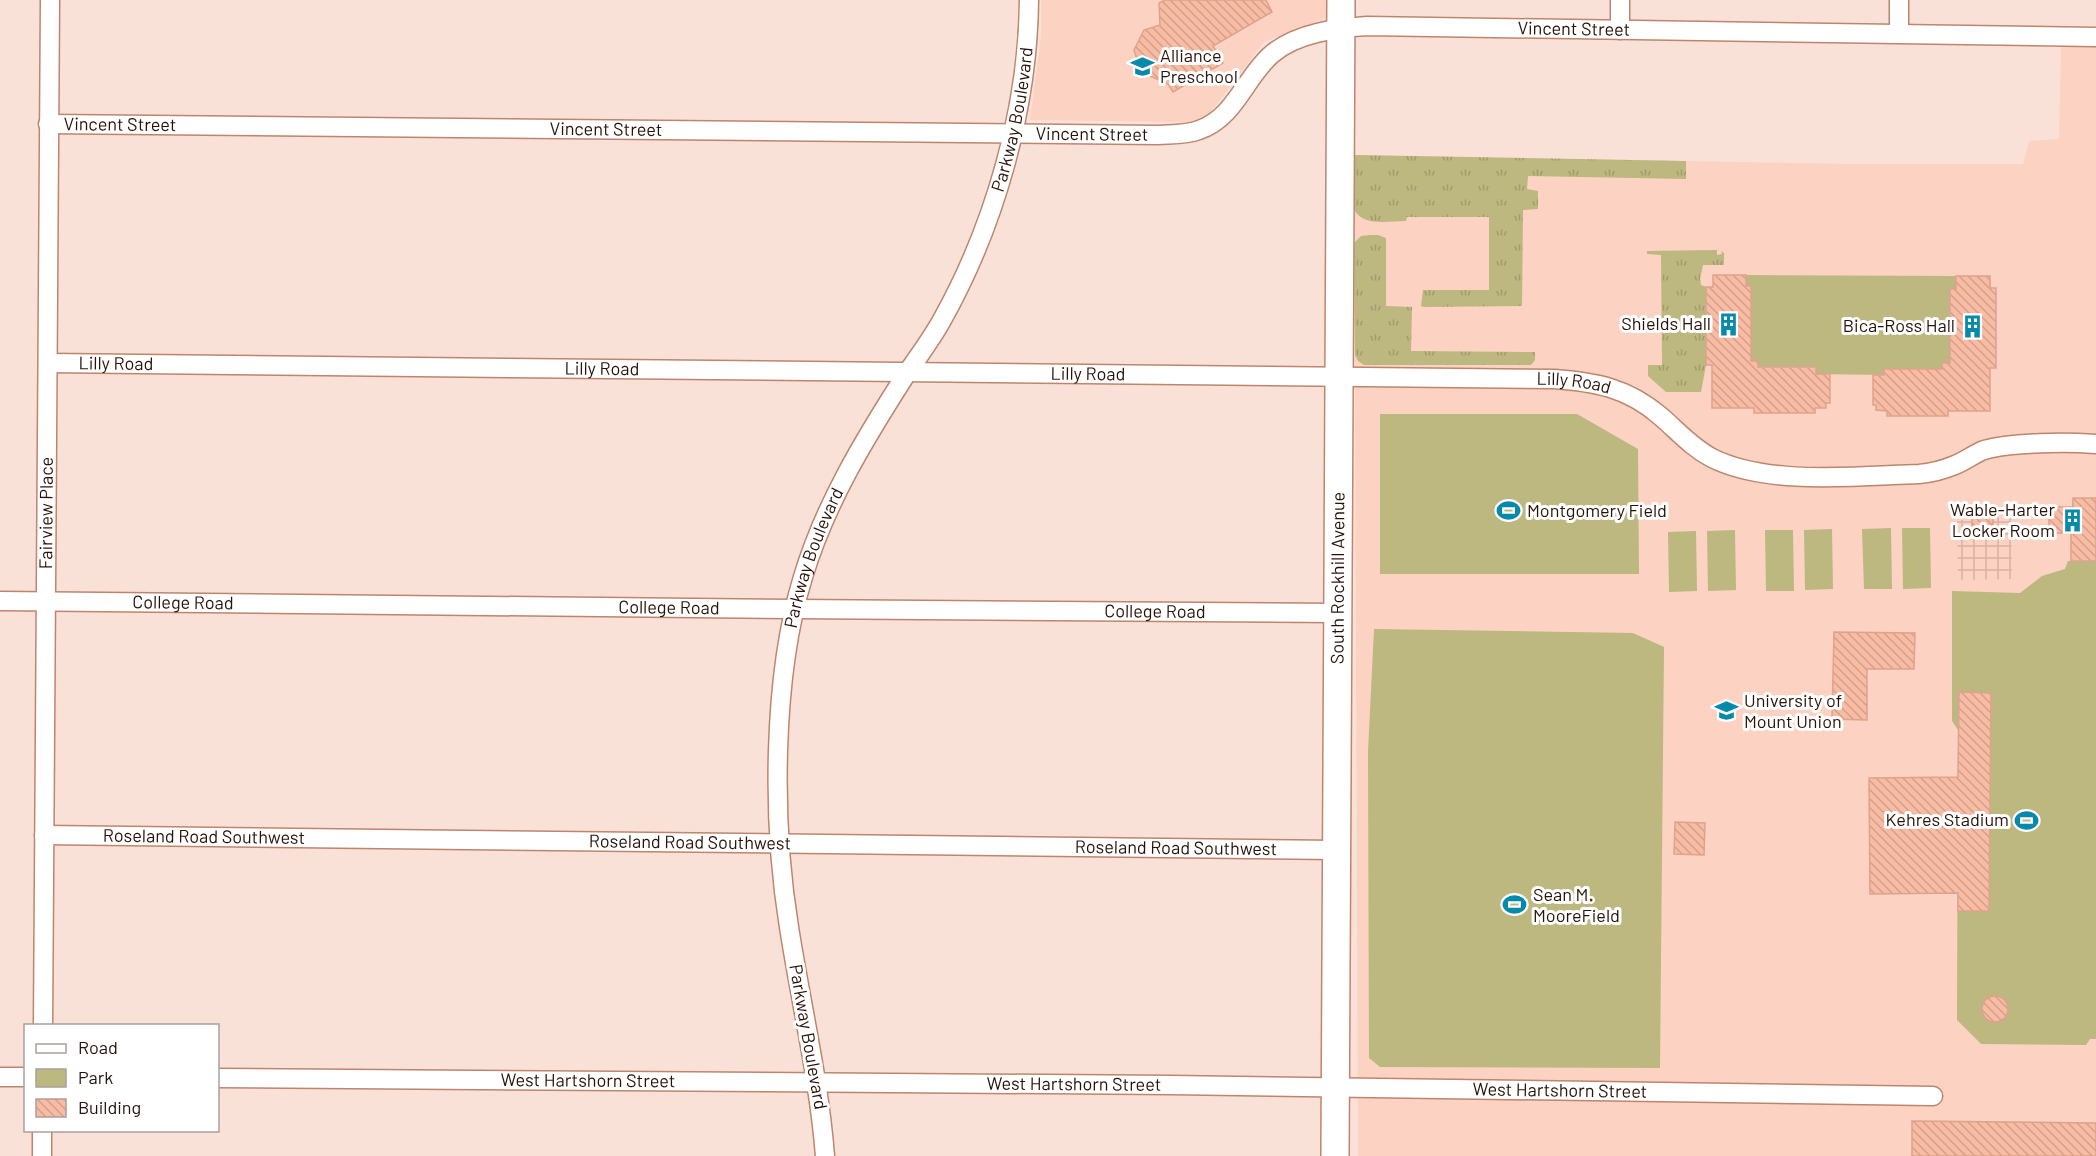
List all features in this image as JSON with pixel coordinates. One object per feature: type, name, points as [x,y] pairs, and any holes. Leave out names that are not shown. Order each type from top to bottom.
[{"type":"street","name":"Fairview Place","points":[[43,1024],[50,0]]},
{"type":"street","name":"Parkway Boulevard","points":[[825,1156],[817,1083],[788,924],[781,844],[779,772],[786,656],[795,609],[813,546],[842,479],[943,318],[971,260],[990,213],[1012,133],[1026,51],[1029,0]]},
{"type":"street","name":"South Rockhill Avenue","points":[[1335,1156],[1341,0]]},
{"type":"street","points":[[1620,0],[1620,30]]},
{"type":"street","points":[[1899,0],[1899,33]]},
{"type":"street","name":"Vincent Street","points":[[48,124],[1185,134],[1199,130],[1226,112],[1274,52],[1298,39],[1341,27],[2096,37]]},
{"type":"street","name":"Lilly Road","points":[[48,363],[1589,381],[1619,390],[1636,400],[1659,415],[1685,440],[1713,458],[1746,471],[1774,476],[1932,473],[1994,448],[2018,444],[2096,444]]},
{"type":"street","name":"College Road","points":[[0,601],[1338,613]]},
{"type":"street","name":"Roseland Road Southwest","points":[[44,835],[1337,850]]},
{"type":"street","points":[[0,1077],[24,1077]]},
{"type":"street","name":"West Hartshorn Street","points":[[219,1078],[1171,1085],[1933,1096]]},
{"type":"street","points":[[42,1132],[42,1156]]},
{"type":"shaded area","name":"Alliance Preschool","points":[[1041,0],[1327,0],[1328,17],[1264,42],[1209,114],[1189,122],[1030,120],[1041,36]]},
{"type":"shaded area","name":"University of Mount Union","points":[[2061,44],[2096,47],[2096,1156],[1358,1156],[1354,155],[1852,164],[2023,164],[2029,141],[2059,139]]},
{"type":"shaded area","points":[[1972,509],[1993,509],[1993,517],[2011,517],[2012,579],[1958,580],[1957,520],[1971,520]]},
{"type":"green space","points":[[1354,155],[1686,161],[1686,179],[1528,176],[1527,189],[1538,191],[1538,209],[1523,210],[1522,306],[1424,307],[1421,306],[1423,290],[1489,290],[1489,217],[1407,217],[1406,221],[1369,221],[1358,215],[1354,209]]},
{"type":"green space","points":[[1361,236],[1386,238],[1386,306],[1412,307],[1411,351],[1535,352],[1535,360],[1531,365],[1364,365],[1358,361],[1355,355],[1354,243]]},
{"type":"green space","points":[[1717,250],[1717,255],[1722,254],[1721,251],[1724,253],[1724,265],[1703,265],[1700,279],[1701,285],[1706,287],[1706,365],[1701,392],[1666,392],[1648,376],[1648,365],[1662,365],[1661,255],[1647,254],[1647,251]]},
{"type":"green space","points":[[1746,275],[1956,276],[1956,289],[1950,290],[1950,363],[1942,369],[1885,369],[1884,375],[1816,374],[1758,367],[1758,362],[1751,361],[1751,287],[1746,286]]},
{"type":"green space","name":"Montgomery Field","points":[[1380,414],[1577,414],[1638,449],[1639,574],[1380,574]]},
{"type":"green space","name":"Kehres Stadium","points":[[2073,498],[2096,498],[2096,1039],[2090,1039],[2086,1045],[1981,1044],[1957,1020],[1958,730],[1952,721],[1952,591],[2020,593],[2042,576],[2065,569],[2068,561],[2071,561],[2071,534],[2049,533],[2049,507],[2072,507]]},
{"type":"green space","points":[[1891,528],[1892,589],[1864,589],[1862,529]]},
{"type":"green space","points":[[1902,528],[1930,528],[1931,588],[1903,589]]},
{"type":"green space","points":[[1832,529],[1833,589],[1805,590],[1804,530]]},
{"type":"green space","points":[[1735,530],[1736,590],[1708,591],[1707,531]]},
{"type":"green space","points":[[1765,530],[1793,530],[1794,591],[1766,591]]},
{"type":"green space","points":[[1696,531],[1697,591],[1669,592],[1668,532]]},
{"type":"green space","name":"Sean M. MooreField","points":[[1374,629],[1633,633],[1664,647],[1660,1068],[1380,1067],[1369,1058],[1368,752]]},
{"type":"building","points":[[1165,0],[1266,0],[1272,12],[1213,46],[1223,63],[1173,92],[1168,84],[1141,72],[1134,50],[1144,30],[1160,25],[1159,3]]},
{"type":"building","name":"Shields Hall","points":[[1713,275],[1746,275],[1746,286],[1751,286],[1751,361],[1758,361],[1758,367],[1816,367],[1816,374],[1830,374],[1830,403],[1826,403],[1826,408],[1815,408],[1815,413],[1754,413],[1754,408],[1712,408],[1712,365],[1706,365],[1706,287],[1713,287]]},
{"type":"building","name":"Bica-Ross Hall","points":[[1956,276],[1990,276],[1990,288],[1996,288],[1996,368],[1990,368],[1990,411],[1948,411],[1948,416],[1887,416],[1887,411],[1876,410],[1876,405],[1873,405],[1873,375],[1884,375],[1884,369],[1942,369],[1942,363],[1950,363],[1950,289],[1956,289]]},
{"type":"building","name":"Wable-Harter Locker Room","points":[[2073,498],[2096,498],[2096,561],[2071,561],[2071,533],[2049,533],[2049,507],[2073,507]]},
{"type":"building","points":[[1972,509],[1993,509],[1993,527],[1972,527]]},
{"type":"building","points":[[1834,632],[1915,633],[1914,669],[1867,669],[1867,720],[1832,719]]},
{"type":"building","points":[[1959,692],[1991,693],[1989,911],[1958,911],[1958,893],[1870,894],[1869,778],[1958,777]]},
{"type":"building","points":[[1675,822],[1705,823],[1704,855],[1674,854]]},
{"type":"building","points":[[1995,996],[2004,1000],[2008,1009],[2004,1018],[1995,1022],[1986,1018],[1982,1009],[1986,1000]]},
{"type":"building","points":[[1912,1121],[2096,1123],[2096,1156],[1912,1156]]},
{"type":"place","name":"Alliance Preschool","points":[[1142,66]]},
{"type":"place","name":"Shields Hall","points":[[1729,324]]},
{"type":"place","name":"Bica-Ross Hall","points":[[1973,326]]},
{"type":"place","name":"Montgomery Field","points":[[1509,511]]},
{"type":"place","name":"Wable-Harter Locker Room","points":[[2073,520]]},
{"type":"place","name":"University of Mount Union","points":[[1726,711]]},
{"type":"place","name":"Kehres Stadium","points":[[2027,820]]},
{"type":"place","name":"Sean M. MooreField","points":[[1515,905]]}]
